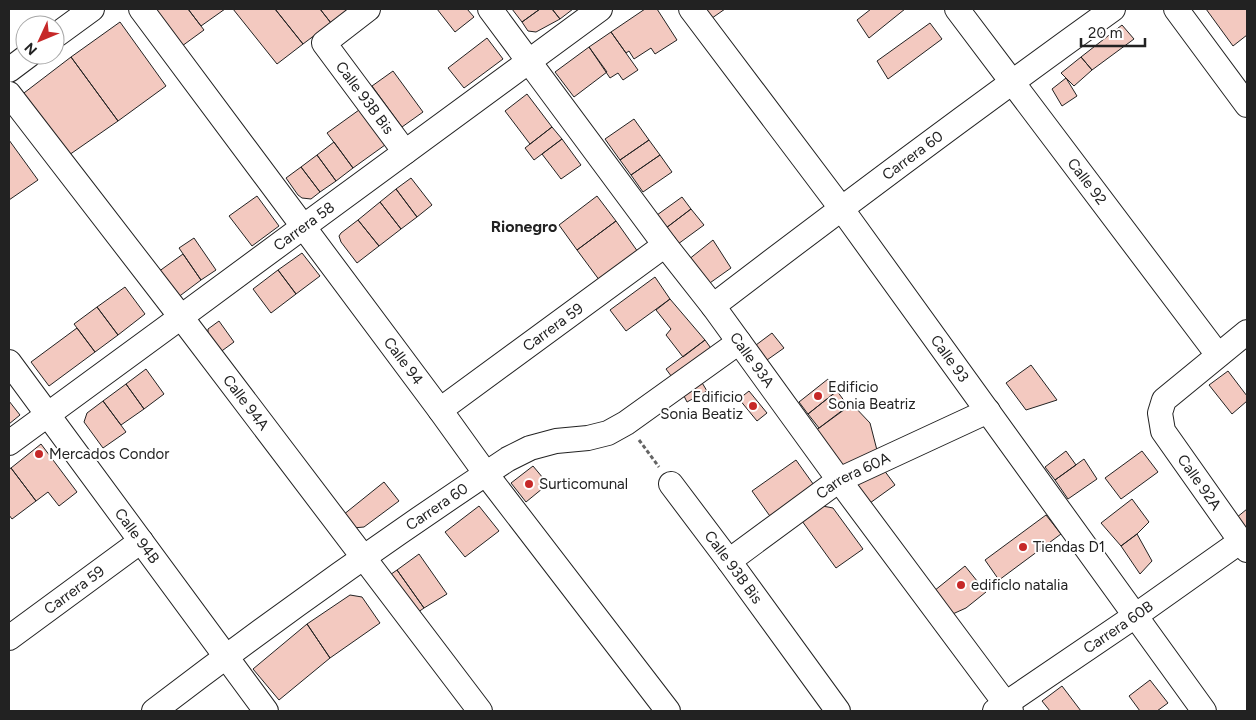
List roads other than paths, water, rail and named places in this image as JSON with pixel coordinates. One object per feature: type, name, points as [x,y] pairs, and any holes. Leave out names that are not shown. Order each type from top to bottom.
[{"type":"street","points":[[65,28],[90,9]]},
{"type":"street","name":"Calle 94","points":[[142,9],[486,474],[668,711]]},
{"type":"street","name":"Calle 93B Bis","points":[[368,9],[324,43],[405,152]]},
{"type":"street","name":"Calle 93A","points":[[490,9],[665,245],[713,306],[1004,709]]},
{"type":"street","name":"Carrera 58","points":[[9,443],[600,9]]},
{"type":"street","name":"Calle 93","points":[[691,9],[841,208],[1204,711]]},
{"type":"street","name":"Calle 92","points":[[957,9],[1218,355]]},
{"type":"street","name":"Carrera 60","points":[[713,306],[1012,81],[1113,9]]},
{"type":"street","points":[[1176,9],[1247,105]]},
{"type":"street","name":"Calle 94A","points":[[9,94],[182,317],[480,711]]},
{"type":"street","name":"Carrera 59","points":[[440,410],[665,245]]},
{"type":"street","points":[[1218,355],[1247,332]]},
{"type":"street","name":"Carrera 60","points":[[154,711],[225,656],[364,556],[508,459],[530,448],[556,441],[588,438],[608,433],[626,423],[739,342]]},
{"type":"street","name":"Calle 92A","points":[[1218,355],[1164,400],[1160,413],[1163,430],[1244,546]]},
{"type":"street","name":"Calle 94B","points":[[9,362],[266,711]]},
{"type":"street","name":"Carrera 60A","points":[[729,561],[839,480],[988,412]]},
{"type":"street","name":"Calle 93B Bis","points":[[671,484],[838,711]]},
{"type":"street","name":"Carrera 59","points":[[9,638],[140,541]]},
{"type":"street","name":"Carrera 60B","points":[[1004,709],[1135,616],[1244,546]]},
{"type":"place","name":"Edificio Sonia Beatriz","points":[[818,396]]},
{"type":"place","name":"Edificio Sonia Beatiz","points":[[753,406]]},
{"type":"place","name":"Mercados Condor","points":[[39,454]]},
{"type":"place","name":"Surticomunal","points":[[529,484]]},
{"type":"place","name":"Tiendas D1","points":[[1023,547]]},
{"type":"place","name":"edificlo natalia","points":[[961,585]]},
{"type":"district","name":"Rionegro","points":[[524,226]]}]
